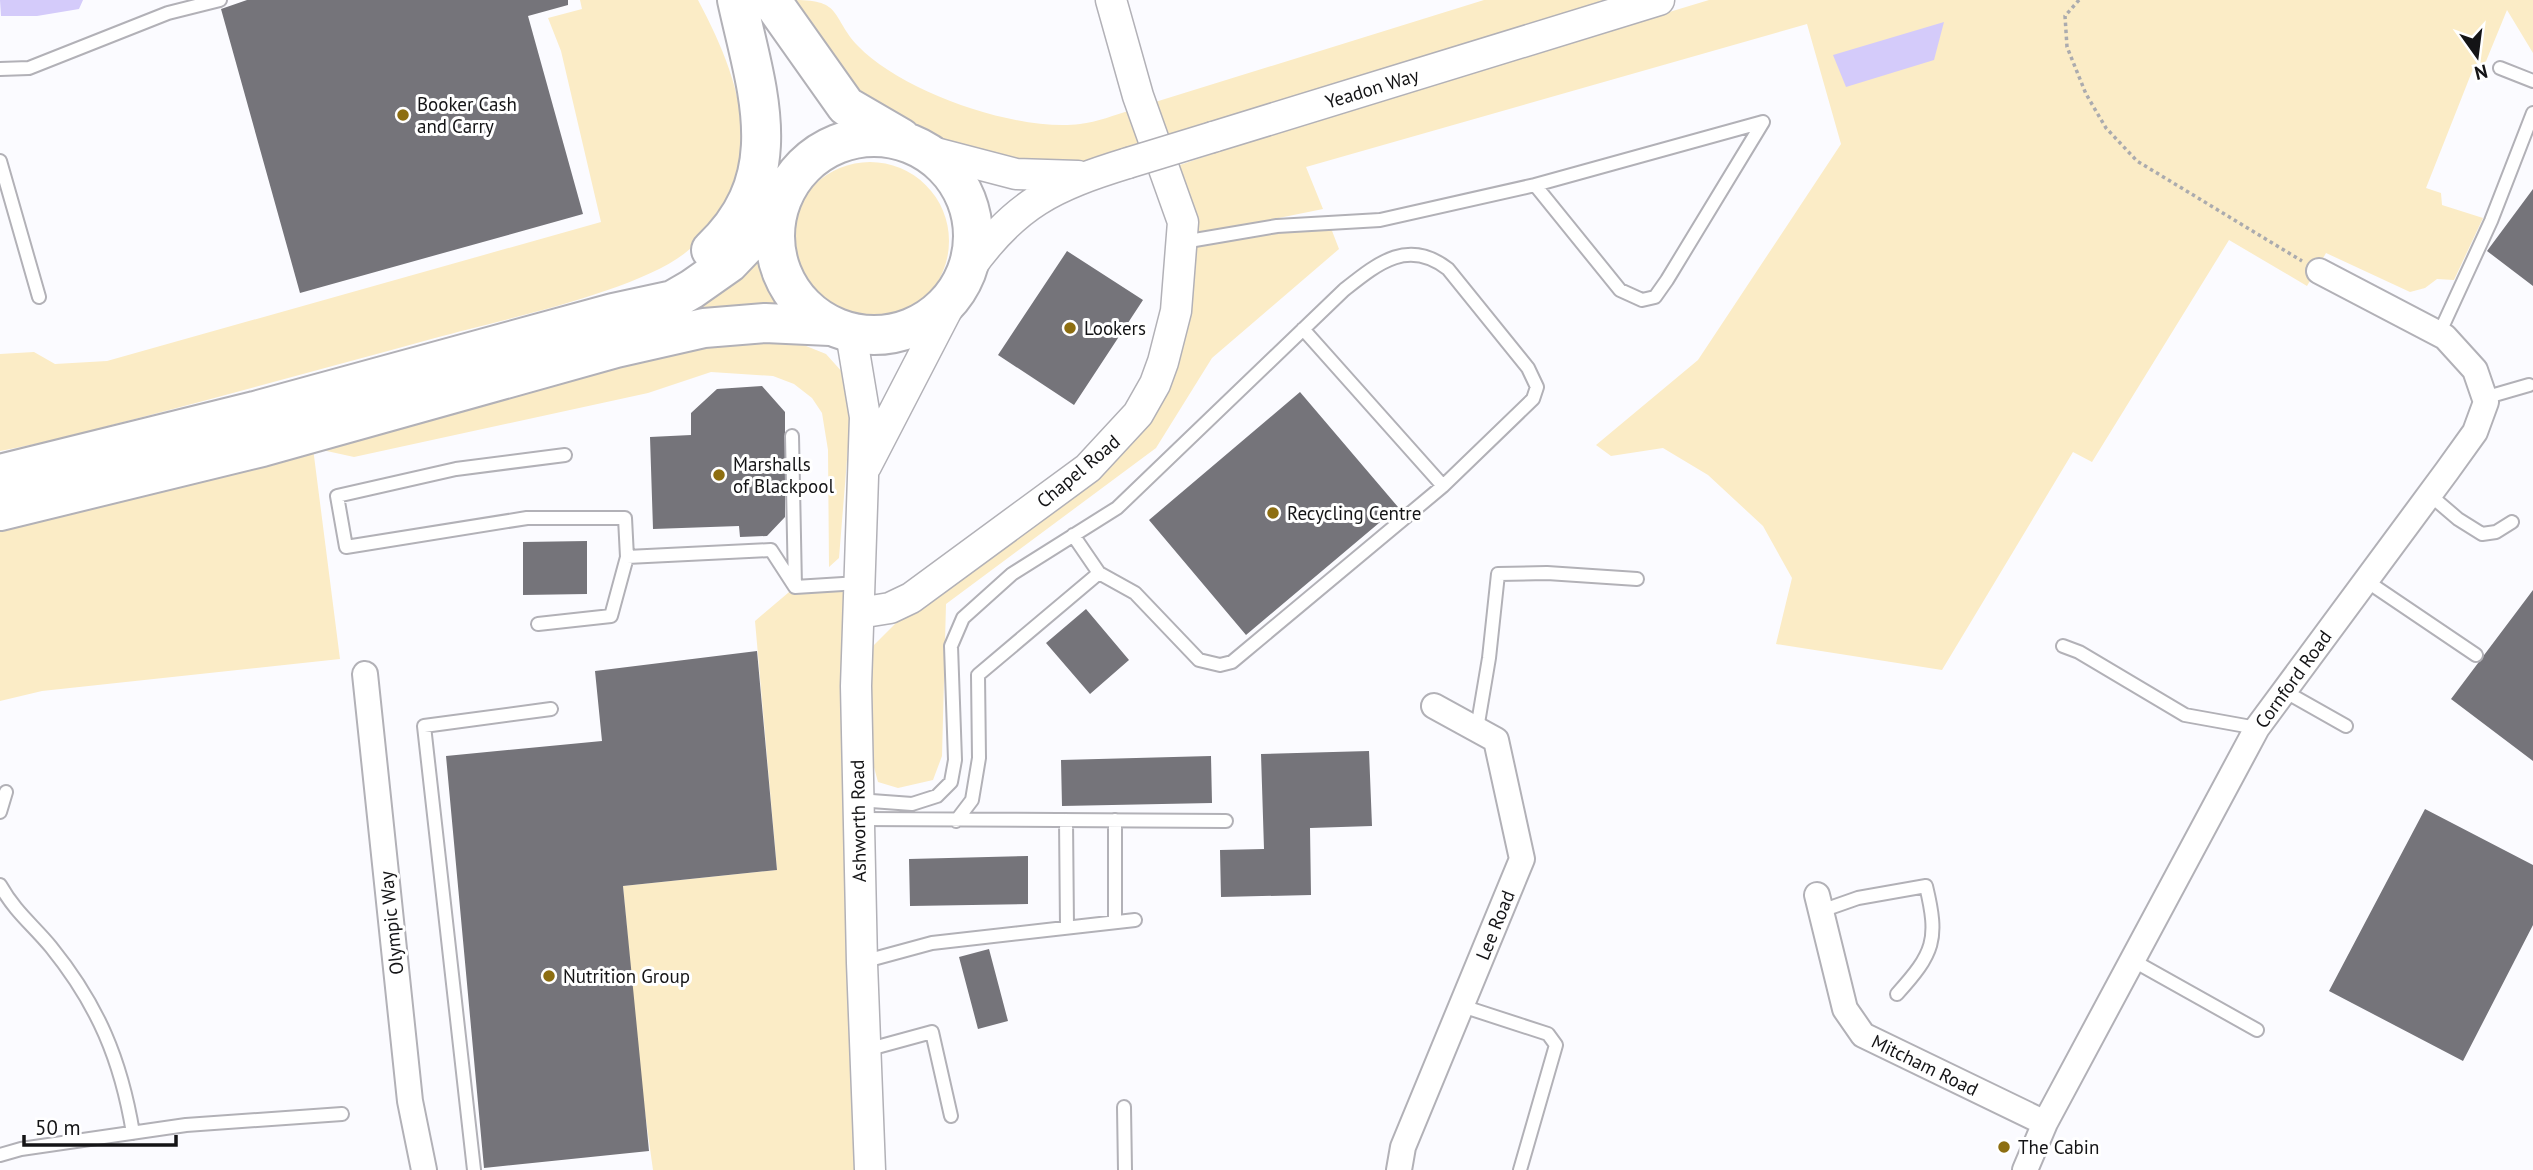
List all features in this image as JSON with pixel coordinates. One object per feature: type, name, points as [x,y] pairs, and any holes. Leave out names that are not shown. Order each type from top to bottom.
[{"type":"main road","points":[[738,0],[754,24],[780,99],[784,197],[774,246],[783,279],[803,307],[841,330]]},
{"type":"main road","points":[[612,313],[687,271],[732,226],[752,191],[761,168],[762,129],[738,0]]},
{"type":"main road","points":[[0,511],[262,447],[616,348],[704,328],[765,323],[884,336],[910,330],[933,317],[961,284],[974,235],[968,202],[951,172],[916,146],[846,106],[771,0]]},
{"type":"main road","points":[[0,474],[255,411],[612,313],[673,300],[729,263],[784,197],[813,157],[842,142],[874,136],[916,146]]},
{"type":"street","name":"Chapel Road","points":[[859,613],[890,608],[911,598],[1087,468],[1122,434],[1155,384],[1176,311],[1183,242],[1179,206],[1138,96],[1111,0]]},
{"type":"street","name":"Yeadon Way","points":[[961,284],[991,238],[1008,221],[1045,194],[1085,176],[1659,0]]},
{"type":"street","name":"Yeadon Way","points":[[916,146],[1016,174],[1085,176]]},
{"type":"street","points":[[2319,271],[2439,334],[2475,370],[2484,398]]},
{"type":"street","name":"Ashworth Road","points":[[863,473],[961,284]]},
{"type":"street","name":"Ashworth Road","points":[[841,330],[865,417],[859,613],[858,809],[870,1170]]},
{"type":"street","name":"Cornford Road","points":[[2035,1166],[2045,1123],[2257,728],[2475,432],[2486,402],[2484,398]]},
{"type":"street","name":"Olympic Way","points":[[365,674],[410,1101],[424,1170]]},
{"type":"street","name":"Lee Road","points":[[1399,1170],[1403,1147],[1522,859],[1496,740],[1434,706]]},
{"type":"street","name":"Mitcham Road","points":[[1819,903],[1845,1009],[1863,1035],[2045,1123]]},
{"type":"lane","points":[[0,69],[29,68],[168,13],[220,0]]},
{"type":"lane","points":[[2500,68],[2533,80]]},
{"type":"lane","points":[[2439,334],[2491,221],[2533,113]]},
{"type":"lane","points":[[1183,242],[1277,226],[1380,220],[1535,185],[1763,122],[1655,297],[1642,300],[1620,290],[1535,185]]},
{"type":"lane","points":[[0,161],[39,297]]},
{"type":"lane","points":[[858,809],[912,804],[937,796],[951,782],[955,760],[951,646],[963,618],[1012,574],[1117,508],[1303,329],[1374,267],[1405,253],[1432,256],[1448,269],[1528,368],[1537,387],[1533,399],[1443,486],[1232,662],[1220,665],[1199,660],[1135,593],[1099,573],[1073,536]]},
{"type":"lane","points":[[1303,329],[1443,486]]},
{"type":"lane","points":[[2484,398],[2529,385]]},
{"type":"lane","points":[[792,436],[795,587]]},
{"type":"lane","points":[[538,624],[611,616],[627,557],[625,518],[527,518],[346,547],[337,496],[456,469],[565,455]]},
{"type":"lane","points":[[2430,495],[2458,519],[2482,534],[2496,532],[2512,522]]},
{"type":"lane","points":[[627,557],[771,550],[795,587]]},
{"type":"lane","points":[[956,821],[972,800],[979,758],[978,675],[1099,573]]},
{"type":"lane","points":[[1477,730],[1489,658],[1498,574],[1547,573],[1637,579]]},
{"type":"lane","points":[[2365,580],[2476,655]]},
{"type":"lane","points":[[795,587],[860,583]]},
{"type":"lane","points":[[2063,646],[2079,652],[2185,715],[2257,728]]},
{"type":"lane","points":[[2284,691],[2346,726]]},
{"type":"lane","points":[[474,1170],[424,726],[551,709]]},
{"type":"lane","points":[[0,812],[6,792]]},
{"type":"lane","points":[[858,809],[956,821],[1226,821]]},
{"type":"lane","points":[[1066,820],[1067,927]]},
{"type":"lane","points":[[1115,820],[1115,922]]},
{"type":"lane","points":[[0,885],[6,908],[50,945],[88,998],[111,1041],[125,1085],[133,1133]]},
{"type":"lane","points":[[1819,903],[1926,886],[1935,922],[1925,964],[1897,994]]},
{"type":"lane","points":[[862,962],[932,943],[1135,920]]},
{"type":"lane","points":[[2132,960],[2257,1030]]},
{"type":"lane","points":[[1462,1006],[1548,1034],[1556,1045],[1520,1170]]},
{"type":"lane","points":[[866,1050],[932,1032],[951,1116]]},
{"type":"lane","points":[[1124,1107],[1125,1170]]},
{"type":"lane","points":[[0,1155],[21,1149],[186,1125],[342,1114]]},
{"type":"path","points":[[2079,0],[2065,16],[2067,47],[2086,94],[2106,128],[2137,161],[2319,271]]},
{"type":"shaded area","points":[[0,0],[83,0],[79,9],[37,16],[1,16]]},
{"type":"shaded area","points":[[580,0],[698,0],[714,32],[737,95],[742,127],[740,157],[733,188],[717,218],[692,247],[671,263],[642,277],[571,302],[97,429],[0,451],[0,354],[34,352],[55,364],[107,361],[601,222],[561,51],[548,18],[582,9]]},
{"type":"shaded area","points":[[795,0],[821,3],[829,7],[858,46],[878,63],[902,79],[931,93],[994,115],[1054,125],[1086,123],[1131,110],[1144,144],[1068,167],[1038,166],[929,136],[902,124],[855,91]]},
{"type":"shaded area","points":[[1484,0],[1618,0],[1164,137],[1152,103]]},
{"type":"shaded area","points":[[1709,0],[2533,0],[2533,53],[2507,10],[2482,71],[2473,69],[2426,188],[2441,193],[2442,205],[2483,218],[2454,280],[2437,279],[2425,288],[2410,292],[2326,253],[2307,286],[2229,240],[2092,462],[2073,452],[1942,670],[1776,644],[1792,578],[1763,526],[1708,475],[1663,448],[1611,456],[1596,445],[1698,360],[1841,144],[1807,24],[1306,167],[1323,209],[1191,236],[1174,167],[1300,124]]},
{"type":"shaded area","points":[[1944,22],[1934,60],[1846,87],[1833,55]]},
{"type":"shaded area","points":[[870,162],[900,168],[926,185],[943,211],[949,241],[943,271],[926,297],[900,314],[870,320],[840,314],[814,297],[797,271],[791,241],[797,211],[814,185],[840,168]]},
{"type":"shaded area","points":[[1329,223],[1339,249],[1212,358],[1156,448],[946,604],[942,756],[933,780],[898,788],[878,782],[871,756],[871,648],[906,613],[1119,446],[1191,240]]},
{"type":"shaded area","points":[[758,255],[786,312],[670,321]]},
{"type":"shaded area","points":[[733,342],[801,344],[826,354],[844,374],[851,410],[839,558],[829,567],[828,450],[822,413],[812,398],[794,384],[773,376],[711,372],[648,393],[354,457],[313,448],[340,659],[42,691],[0,701],[0,526],[654,352]]},
{"type":"shaded area","points":[[855,583],[870,1170],[653,1170],[641,1084],[623,886],[777,870],[755,621],[795,587]]},
{"type":"building","name":"Booker Cash and Carry","points":[[247,0],[568,0],[568,5],[528,16],[583,214],[300,293],[221,9]]},
{"type":"building","points":[[2533,189],[2533,286],[2487,251]]},
{"type":"building","name":"Lookers","points":[[1067,251],[1143,300],[1074,405],[998,355]]},
{"type":"building","name":"Marshalls of Blackpool","points":[[762,386],[785,412],[785,517],[767,536],[740,537],[739,526],[653,529],[650,437],[691,435],[691,413],[717,389]]},
{"type":"building","name":"Recycling Centre","points":[[1300,392],[1398,507],[1246,635],[1149,520]]},
{"type":"building","points":[[587,541],[587,594],[523,595],[523,542]]},
{"type":"building","points":[[2533,590],[2533,761],[2451,699]]},
{"type":"building","points":[[1086,609],[1129,660],[1090,694],[1046,643]]},
{"type":"building","name":"Nutrition Group","points":[[757,651],[777,870],[623,886],[649,1151],[484,1168],[446,756],[602,741],[595,671]]},
{"type":"building","points":[[1369,751],[1372,826],[1310,828],[1311,895],[1221,897],[1220,850],[1264,849],[1261,754]]},
{"type":"building","points":[[1211,756],[1212,803],[1062,806],[1061,760]]},
{"type":"building","points":[[2425,809],[2533,865],[2533,925],[2463,1061],[2329,991]]},
{"type":"building","points":[[1028,856],[1028,904],[910,906],[909,859]]},
{"type":"building","points":[[989,949],[1008,1021],[978,1029],[959,957]]},
{"type":"place","name":"Booker Cash and Carry","points":[[403,115]]},
{"type":"place","name":"Lookers","points":[[1070,328]]},
{"type":"place","name":"Marshalls of Blackpool","points":[[719,475]]},
{"type":"place","name":"Recycling Centre","points":[[1273,513]]},
{"type":"place","name":"Nutrition Group","points":[[549,976]]},
{"type":"place","name":"The Cabin","points":[[2004,1147]]}]
